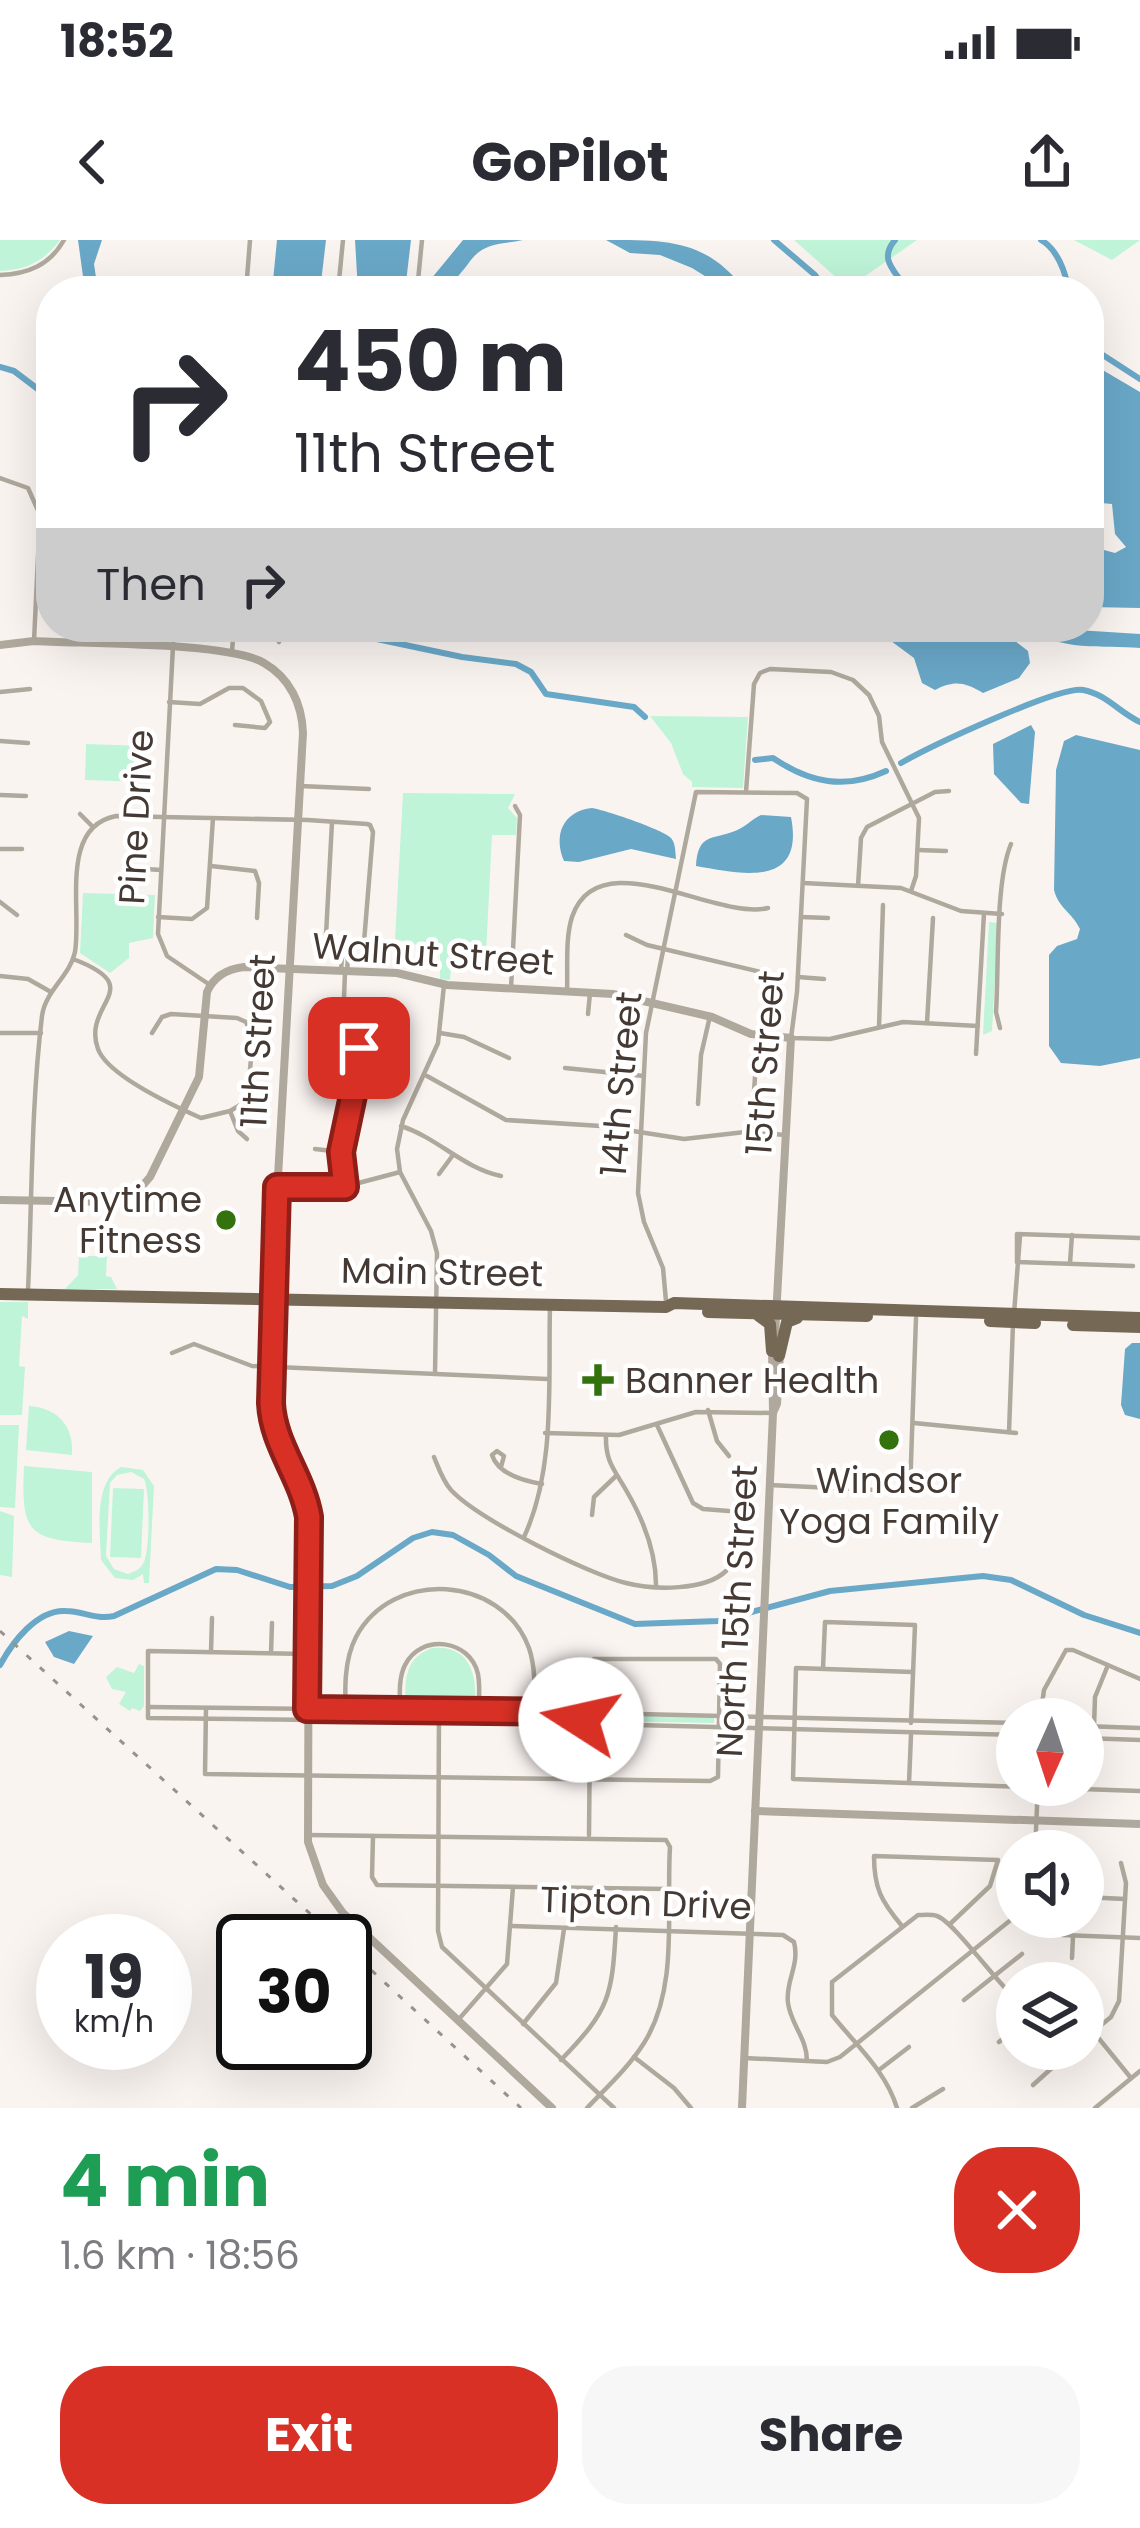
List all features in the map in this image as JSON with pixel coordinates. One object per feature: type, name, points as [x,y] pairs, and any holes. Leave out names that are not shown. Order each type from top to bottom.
[{"type":"main road","name":"Main Street","points":[[0,1294],[722,1312],[778,1309],[832,1316],[866,1312]]},
{"type":"main road","name":"Main Street","points":[[665,1307],[674,1303],[866,1312]]},
{"type":"main road","points":[[916,1309],[1140,1327]]},
{"type":"main road","points":[[916,1309],[971,1321],[1140,1318]]},
{"type":"main road","points":[[866,1312],[913,1314],[916,1309]]},
{"type":"main road","points":[[722,1312],[766,1318],[776,1353]]},
{"type":"main road","points":[[776,1353],[788,1320],[832,1316]]},
{"type":"street","points":[[0,275],[38,267],[64,240]]},
{"type":"street","points":[[247,276],[250,240]]},
{"type":"street","points":[[339,276],[343,240]]},
{"type":"street","points":[[418,276],[422,240]]},
{"type":"street","points":[[0,478],[28,488],[36,504]]},
{"type":"street","points":[[0,645],[34,641],[36,598]]},
{"type":"street","points":[[52,642],[232,652],[233,642]]},
{"type":"street","name":"Pine Drive","points":[[173,642],[159,942],[167,956],[210,985]]},
{"type":"street","name":"11th Street","points":[[232,652],[268,665],[289,686],[302,716],[272,1367],[276,1433],[308,1510],[307,1835],[323,1885],[343,1913],[552,2108]]},
{"type":"street","points":[[746,792],[756,680],[770,669],[840,674],[869,695],[878,711],[881,740],[920,820],[911,891]]},
{"type":"street","points":[[0,692],[30,688]]},
{"type":"street","points":[[169,702],[200,704],[230,688],[243,688],[261,700],[270,722],[265,728],[235,725]]},
{"type":"street","points":[[0,741],[28,743]]},
{"type":"street","points":[[300,786],[369,789]]},
{"type":"street","points":[[858,886],[864,830],[938,790],[950,791]]},
{"type":"street","name":"14th Street","points":[[665,1307],[662,1263],[639,1201],[652,1003],[695,793],[746,792]]},
{"type":"street","name":"15th Street","points":[[746,792],[806,796],[775,1386]]},
{"type":"street","points":[[0,795],[26,796]]},
{"type":"street","points":[[512,988],[520,815],[515,806]]},
{"type":"street","points":[[80,814],[92,826]]},
{"type":"street","points":[[28,1294],[43,1008],[73,959],[80,849],[92,826],[111,817],[298,820],[332,821],[374,824],[367,942],[326,940],[332,821]]},
{"type":"street","points":[[158,917],[189,919],[203,914],[209,902],[213,818]]},
{"type":"street","points":[[1000,1028],[996,1012],[1005,857],[1011,844]]},
{"type":"street","points":[[0,849],[22,849]]},
{"type":"street","points":[[918,850],[946,851]]},
{"type":"street","points":[[211,866],[258,871],[257,918]]},
{"type":"street","points":[[130,868],[160,870]]},
{"type":"street","points":[[567,991],[571,924],[586,896],[601,886],[629,881],[756,911],[768,908]]},
{"type":"street","points":[[803,883],[911,891],[961,911],[1002,914]]},
{"type":"street","points":[[0,902],[17,915]]},
{"type":"street","points":[[879,1027],[883,905]]},
{"type":"street","points":[[976,1054],[985,913]]},
{"type":"street","points":[[801,917],[828,918]]},
{"type":"street","points":[[927,1023],[933,918]]},
{"type":"street","points":[[626,935],[632,941],[770,974],[777,981]]},
{"type":"street","points":[[345,1187],[341,1152],[360,1055],[344,998],[346,941]]},
{"type":"street","points":[[73,959],[101,970],[110,982],[110,999],[96,1028],[102,1057],[116,1070],[204,1119],[242,1106],[249,1097],[251,1029],[237,1018],[166,1014],[152,1033]]},
{"type":"street","name":"Walnut Street","points":[[210,985],[240,967],[397,973],[444,985],[567,991],[652,1003],[710,1016],[758,1036],[830,1039],[903,1022],[978,1026]]},
{"type":"street","points":[[0,976],[28,979],[52,992]]},
{"type":"street","points":[[798,977],[824,979]]},
{"type":"street","points":[[0,1200],[114,1202],[132,1196],[150,1177],[200,1071],[210,985]]},
{"type":"street","points":[[435,1374],[434,1240],[400,1172],[397,1148],[401,1126],[426,1076],[440,1033],[444,985]]},
{"type":"street","name":"Walnut Street","points":[[588,1014],[590,993]]},
{"type":"street","points":[[698,1104],[701,1054],[710,1016]]},
{"type":"street","points":[[321,1030],[331,1034],[386,1030]]},
{"type":"street","points":[[0,1033],[40,1034]]},
{"type":"street","points":[[440,1033],[464,1037],[509,1058]]},
{"type":"street","points":[[752,1132],[758,1036]]},
{"type":"street","points":[[565,1068],[644,1076]]},
{"type":"street","points":[[426,1076],[503,1119],[692,1139],[752,1132],[786,1135]]},
{"type":"street","points":[[321,1088],[353,1096]]},
{"type":"street","points":[[230,1111],[247,1139]]},
{"type":"street","points":[[401,1126],[424,1133],[477,1170],[501,1176]]},
{"type":"street","points":[[314,1149],[341,1152]]},
{"type":"street","points":[[439,1174],[453,1155]]},
{"type":"street","points":[[277,1187],[345,1187],[400,1172]]},
{"type":"street","points":[[913,1424],[1012,1433],[1018,1234],[1140,1238]]},
{"type":"street","points":[[1070,1263],[1072,1235]]},
{"type":"street","points":[[1017,1262],[1133,1266]]},
{"type":"street","points":[[524,1537],[542,1484],[550,1305]]},
{"type":"street","points":[[769,1485],[914,1491],[916,1309]]},
{"type":"street","points":[[172,1353],[194,1344],[242,1364],[272,1367],[548,1378]]},
{"type":"street","name":"North 15th Street","points":[[742,2108],[775,1386]]},
{"type":"street","points":[[545,1433],[626,1435],[708,1410],[773,1413]]},
{"type":"street","points":[[708,1410],[716,1441],[729,1456]]},
{"type":"street","points":[[657,1425],[693,1503],[703,1509],[729,1510]]},
{"type":"street","points":[[606,1435],[606,1457],[652,1546],[656,1585]]},
{"type":"street","points":[[434,1457],[457,1496],[524,1537],[620,1581],[698,1584],[716,1580],[726,1570]]},
{"type":"street","points":[[501,1467],[542,1484]]},
{"type":"street","points":[[592,1516],[594,1497],[616,1476]]},
{"type":"street","points":[[346,1720],[348,1663],[356,1637],[393,1599],[442,1588],[474,1593],[511,1619],[527,1643],[534,1668],[534,1723]]},
{"type":"street","points":[[211,1652],[212,1618]]},
{"type":"street","points":[[823,1669],[825,1622],[915,1624],[909,1783]]},
{"type":"street","points":[[271,1653],[272,1623]]},
{"type":"street","points":[[400,1721],[401,1673],[407,1660],[422,1648],[442,1643],[458,1648],[473,1662],[479,1681],[478,1722]]},
{"type":"street","points":[[308,1654],[148,1651],[148,1718],[345,1709],[594,1711],[719,1716],[794,1729],[996,1734]]},
{"type":"street","points":[[1043,1698],[1066,1651],[1140,1679]]},
{"type":"street","points":[[206,1708],[205,1774],[590,1780],[717,1778],[718,1661],[592,1660],[594,1711],[590,1725],[590,1780],[589,1838]]},
{"type":"street","points":[[1095,1698],[1108,1665]]},
{"type":"street","points":[[913,1672],[796,1668],[793,1779],[996,1785]]},
{"type":"street","points":[[148,1707],[346,1720],[590,1725],[719,1727],[794,1718],[996,1723]]},
{"type":"street","points":[[439,1710],[438,1931],[442,1946],[614,2108]]},
{"type":"street","points":[[583,1712],[590,1725]]},
{"type":"street","points":[[1104,1727],[1140,1729]]},
{"type":"street","points":[[1104,1739],[1140,1740]]},
{"type":"street","points":[[1104,1789],[1140,1791]]},
{"type":"street","points":[[1036,1830],[1037,1806]]},
{"type":"street","points":[[754,1811],[1140,1824]]},
{"type":"street","points":[[307,1835],[667,1840],[667,1929],[660,2007],[634,2057],[587,2108]]},
{"type":"street","points":[[373,1835],[373,1882],[668,1889]]},
{"type":"street","points":[[902,1926],[874,1887],[874,1856],[998,1860],[990,1886],[950,1924]]},
{"type":"street","points":[[1104,2022],[1119,2001],[1125,1899],[1121,1863]]},
{"type":"street","points":[[457,2020],[507,1964],[513,1887]]},
{"type":"street","points":[[1104,1898],[1125,1899]]},
{"type":"street","points":[[897,2108],[891,2087],[832,2015],[832,1982],[918,1915],[937,1916],[950,1924],[996,1981]]},
{"type":"street","name":"Tipton Drive","points":[[512,1926],[783,1935],[794,1942],[797,1965],[787,1999],[804,2036],[807,2061]]},
{"type":"street","points":[[523,2024],[556,1983],[564,1927]]},
{"type":"street","points":[[561,2060],[606,2006],[613,1980],[616,1928]]},
{"type":"street","points":[[744,2058],[827,2062],[996,1932]]},
{"type":"street","points":[[1104,1937],[1140,1938]]},
{"type":"street","points":[[1072,1958],[1073,1938]]},
{"type":"street","points":[[964,2000],[1022,1954]]},
{"type":"street","points":[[1104,2043],[1131,2078]]},
{"type":"street","points":[[879,2070],[909,2047]]},
{"type":"street","points":[[634,2057],[691,2108]]},
{"type":"street","points":[[1033,2085],[1050,2070]]},
{"type":"street","points":[[1095,2108],[1140,2072]]},
{"type":"street","points":[[912,2108],[943,2089]]},
{"type":"green space","points":[[0,240],[60,240],[34,263],[0,271]]},
{"type":"green space","points":[[794,240],[917,240],[865,276],[834,276]]},
{"type":"green space","points":[[1074,240],[1140,240],[1112,260]]},
{"type":"green space","points":[[650,716],[748,717],[743,788],[692,787],[671,743]]},
{"type":"green space","points":[[86,744],[143,746],[142,782],[85,780]]},
{"type":"green space","points":[[403,793],[515,794],[508,808],[517,818],[516,835],[492,835],[486,954],[452,952],[450,980],[440,979],[440,951],[395,939]]},
{"type":"green space","points":[[83,893],[155,895],[153,938],[129,943],[129,958],[110,973],[80,953]]},
{"type":"green space","points":[[989,922],[998,923],[992,1031],[983,1035]]},
{"type":"green space","points":[[79,1256],[107,1256],[106,1276],[117,1289],[65,1289],[78,1275]]},
{"type":"green space","points":[[0,1302],[28,1302],[28,1319],[22,1316],[19,1366],[25,1367],[22,1415],[0,1415]]},
{"type":"green space","points":[[29,1406],[48,1410],[62,1420],[72,1455],[26,1450]]},
{"type":"green space","points":[[0,1425],[19,1425],[15,1508],[0,1507]]},
{"type":"green space","points":[[24,1466],[92,1472],[92,1543],[54,1539],[32,1528],[24,1505]]},
{"type":"green space","points":[[121,1467],[143,1470],[154,1486],[149,1583],[144,1583],[143,1574],[133,1580],[115,1578],[101,1560],[100,1508],[112,1474]],"holes":[[[131,1472],[144,1479],[146,1555],[141,1567],[128,1574],[114,1569],[106,1556],[110,1483],[117,1475]]]},
{"type":"green space","points":[[113,1488],[144,1489],[141,1558],[110,1557]]},
{"type":"green space","points":[[0,1511],[14,1516],[12,1577],[0,1575]]},
{"type":"green space","points":[[432,1648],[455,1651],[469,1664],[475,1707],[406,1705],[411,1664]]},
{"type":"green space","points":[[139,1664],[144,1666],[144,1706],[130,1711],[119,1704],[126,1692],[112,1689],[106,1677],[117,1667],[134,1673]]},
{"type":"green space","points":[[606,1715],[714,1717],[714,1723],[606,1721]]},
{"type":"water","points":[[78,240],[102,240],[94,264],[96,276],[83,276]]},
{"type":"water","points":[[277,240],[326,240],[322,276],[273,276]]},
{"type":"water","points":[[355,240],[411,240],[407,276],[357,276]]},
{"type":"water","points":[[463,240],[523,240],[485,248],[459,276],[433,276]]},
{"type":"water","points":[[606,240],[685,246],[733,276],[705,276],[660,255],[630,253]]},
{"type":"water","points":[[1104,371],[1140,392],[1140,608],[1104,607],[1104,550],[1115,553],[1126,547],[1115,534],[1112,504],[1104,503]]},
{"type":"water","points":[[1104,632],[1140,634],[1140,648],[1060,642],[1104,642]]},
{"type":"water","points":[[892,642],[1016,642],[1028,651],[1030,663],[1019,678],[983,693],[959,684],[935,690],[922,683],[914,658]]},
{"type":"water","points":[[1031,725],[1035,732],[1029,804],[1021,803],[994,774],[993,744]]},
{"type":"water","points":[[1076,735],[1140,750],[1140,1058],[1100,1066],[1061,1063],[1049,1046],[1049,955],[1057,946],[1077,939],[1080,929],[1054,890],[1056,770],[1064,741]]},
{"type":"water","points":[[592,808],[666,834],[674,843],[676,859],[631,849],[579,862],[564,861],[563,826],[574,814]]},
{"type":"water","points":[[761,815],[791,817],[793,840],[779,866],[750,873],[696,866],[703,843]]},
{"type":"water","points":[[1140,1343],[1140,1419],[1125,1415],[1121,1405],[1125,1349]]},
{"type":"water","points":[[69,1631],[93,1636],[74,1664],[54,1657],[45,1642]]},
{"type":"waterway","points":[[774,240],[816,276]]},
{"type":"waterway","points":[[895,240],[888,260],[897,276]]},
{"type":"waterway","points":[[1041,240],[1052,249],[1065,276]]},
{"type":"waterway","points":[[1104,356],[1140,379]]},
{"type":"waterway","points":[[0,367],[36,388]]},
{"type":"waterway","points":[[391,642],[516,664],[531,672],[546,694],[634,707],[645,717]]},
{"type":"waterway","points":[[901,763],[993,719],[1069,691],[1099,695],[1140,722]]},
{"type":"waterway","points":[[755,760],[773,758],[828,781],[856,780],[886,771]]},
{"type":"waterway","points":[[0,1665],[27,1629],[55,1612],[114,1616],[216,1569],[237,1570],[290,1587],[332,1586],[357,1576],[413,1538],[432,1532],[453,1535],[516,1576],[635,1624],[718,1621],[830,1591],[983,1576],[1011,1580],[1084,1615],[1140,1633]]},
{"type":"railway","points":[[0,1631],[310,1914]]},
{"type":"railway","points":[[372,1971],[521,2108]]},
{"type":"place","name":"Anytime Fitness","points":[[226,1220]]},
{"type":"place","name":"Banner Health","points":[[598,1380]]},
{"type":"place","name":"Windsor Yoga Family","points":[[889,1440]]},
{"type":"route","points":[[359,1048],[341,1152],[345,1187],[277,1187],[271,1403],[276,1433],[309,1517],[307,1709],[583,1712],[581,1720]]}]
